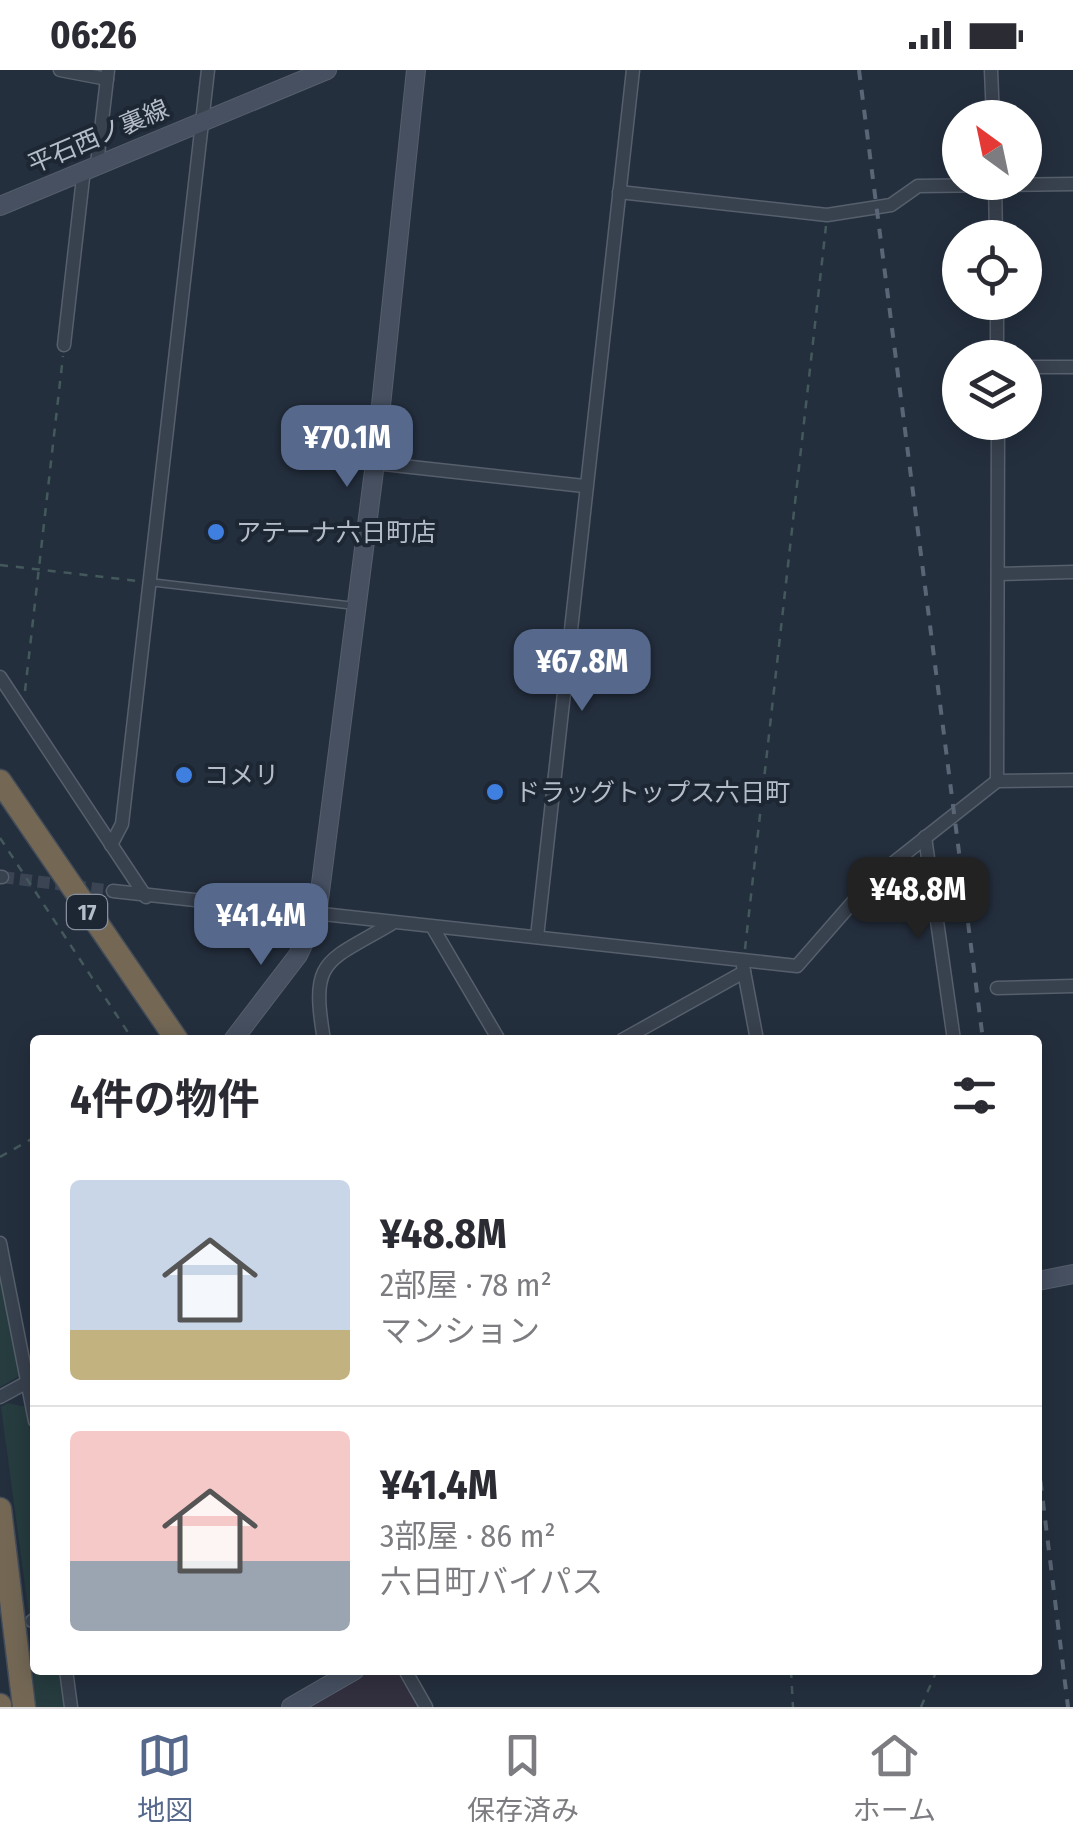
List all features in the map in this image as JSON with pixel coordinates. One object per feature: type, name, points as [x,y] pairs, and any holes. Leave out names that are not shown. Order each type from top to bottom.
[{"type":"highway","name":"17","points":[[0,781],[174,1035]]},
{"type":"highway","points":[[0,1509],[24,1707]]},
{"type":"street","points":[[60,70],[107,75],[64,345]]},
{"type":"street","points":[[111,845],[122,824],[208,70]]},
{"type":"street","name":"平石西ノ裏線","points":[[0,206],[202,118],[327,70]]},
{"type":"street","points":[[237,1035],[298,955],[318,915],[375,463],[416,70]]},
{"type":"street","points":[[537,938],[633,70]]},
{"type":"street","points":[[992,70],[993,100]]},
{"type":"street","points":[[1042,184],[1073,184]]},
{"type":"street","points":[[618,192],[827,215],[891,205],[918,186],[942,185]]},
{"type":"street","points":[[1042,367],[1073,366]]},
{"type":"street","points":[[998,440],[998,781]]},
{"type":"street","points":[[375,463],[584,486]]},
{"type":"street","points":[[998,574],[1073,572]]},
{"type":"street","points":[[0,677],[146,897]]},
{"type":"street","points":[[113,891],[537,938],[744,968],[797,966],[874,879],[998,781],[1073,780]]},
{"type":"street","points":[[926,837],[953,1035]]},
{"type":"street","points":[[323,1035],[317,1002],[318,979],[326,963],[391,924]]},
{"type":"street","points":[[432,928],[496,1035]]},
{"type":"street","points":[[630,1035],[744,968]]},
{"type":"street","points":[[744,968],[756,1035]]},
{"type":"street","points":[[997,988],[1073,986]]},
{"type":"street","points":[[0,1243],[30,1371]]},
{"type":"street","points":[[1042,1279],[1073,1274]]},
{"type":"street","points":[[0,1397],[30,1381]]},
{"type":"street","points":[[67,1675],[70,1707]]},
{"type":"street","points":[[291,1707],[346,1675]]},
{"type":"street","points":[[408,1675],[426,1707]]},
{"type":"lane","points":[[150,582],[356,607]]},
{"type":"path","points":[[744,968],[827,215]]},
{"type":"path","points":[[16,701],[26,690],[64,345]]},
{"type":"path","points":[[0,565],[150,582]]},
{"type":"path","points":[[0,838],[130,1035]]},
{"type":"path","points":[[0,1157],[30,1140]]},
{"type":"path","points":[[790,1675],[793,1707]]},
{"type":"path","points":[[922,1707],[935,1675]]},
{"type":"shaded area","points":[[346,1675],[410,1675],[430,1707],[291,1707]]},
{"type":"green space","points":[[0,1275],[21,1375],[0,1387]]},
{"type":"green space","points":[[8,1403],[26,1407],[30,1431],[29,1615],[1,1407]]},
{"type":"green space","points":[[34,1675],[61,1675],[64,1707],[36,1707]]},
{"type":"tunnel","points":[[2,877],[113,891]]},
{"type":"railway","points":[[859,70],[982,1035]]},
{"type":"railway","points":[[1042,1494],[1068,1707]]},
{"type":"place","name":"アテーナ六日町店","points":[[216,532]]},
{"type":"place","name":"コメリ","points":[[184,775]]},
{"type":"place","name":"ドラッグトップス六日町","points":[[495,792]]}]
